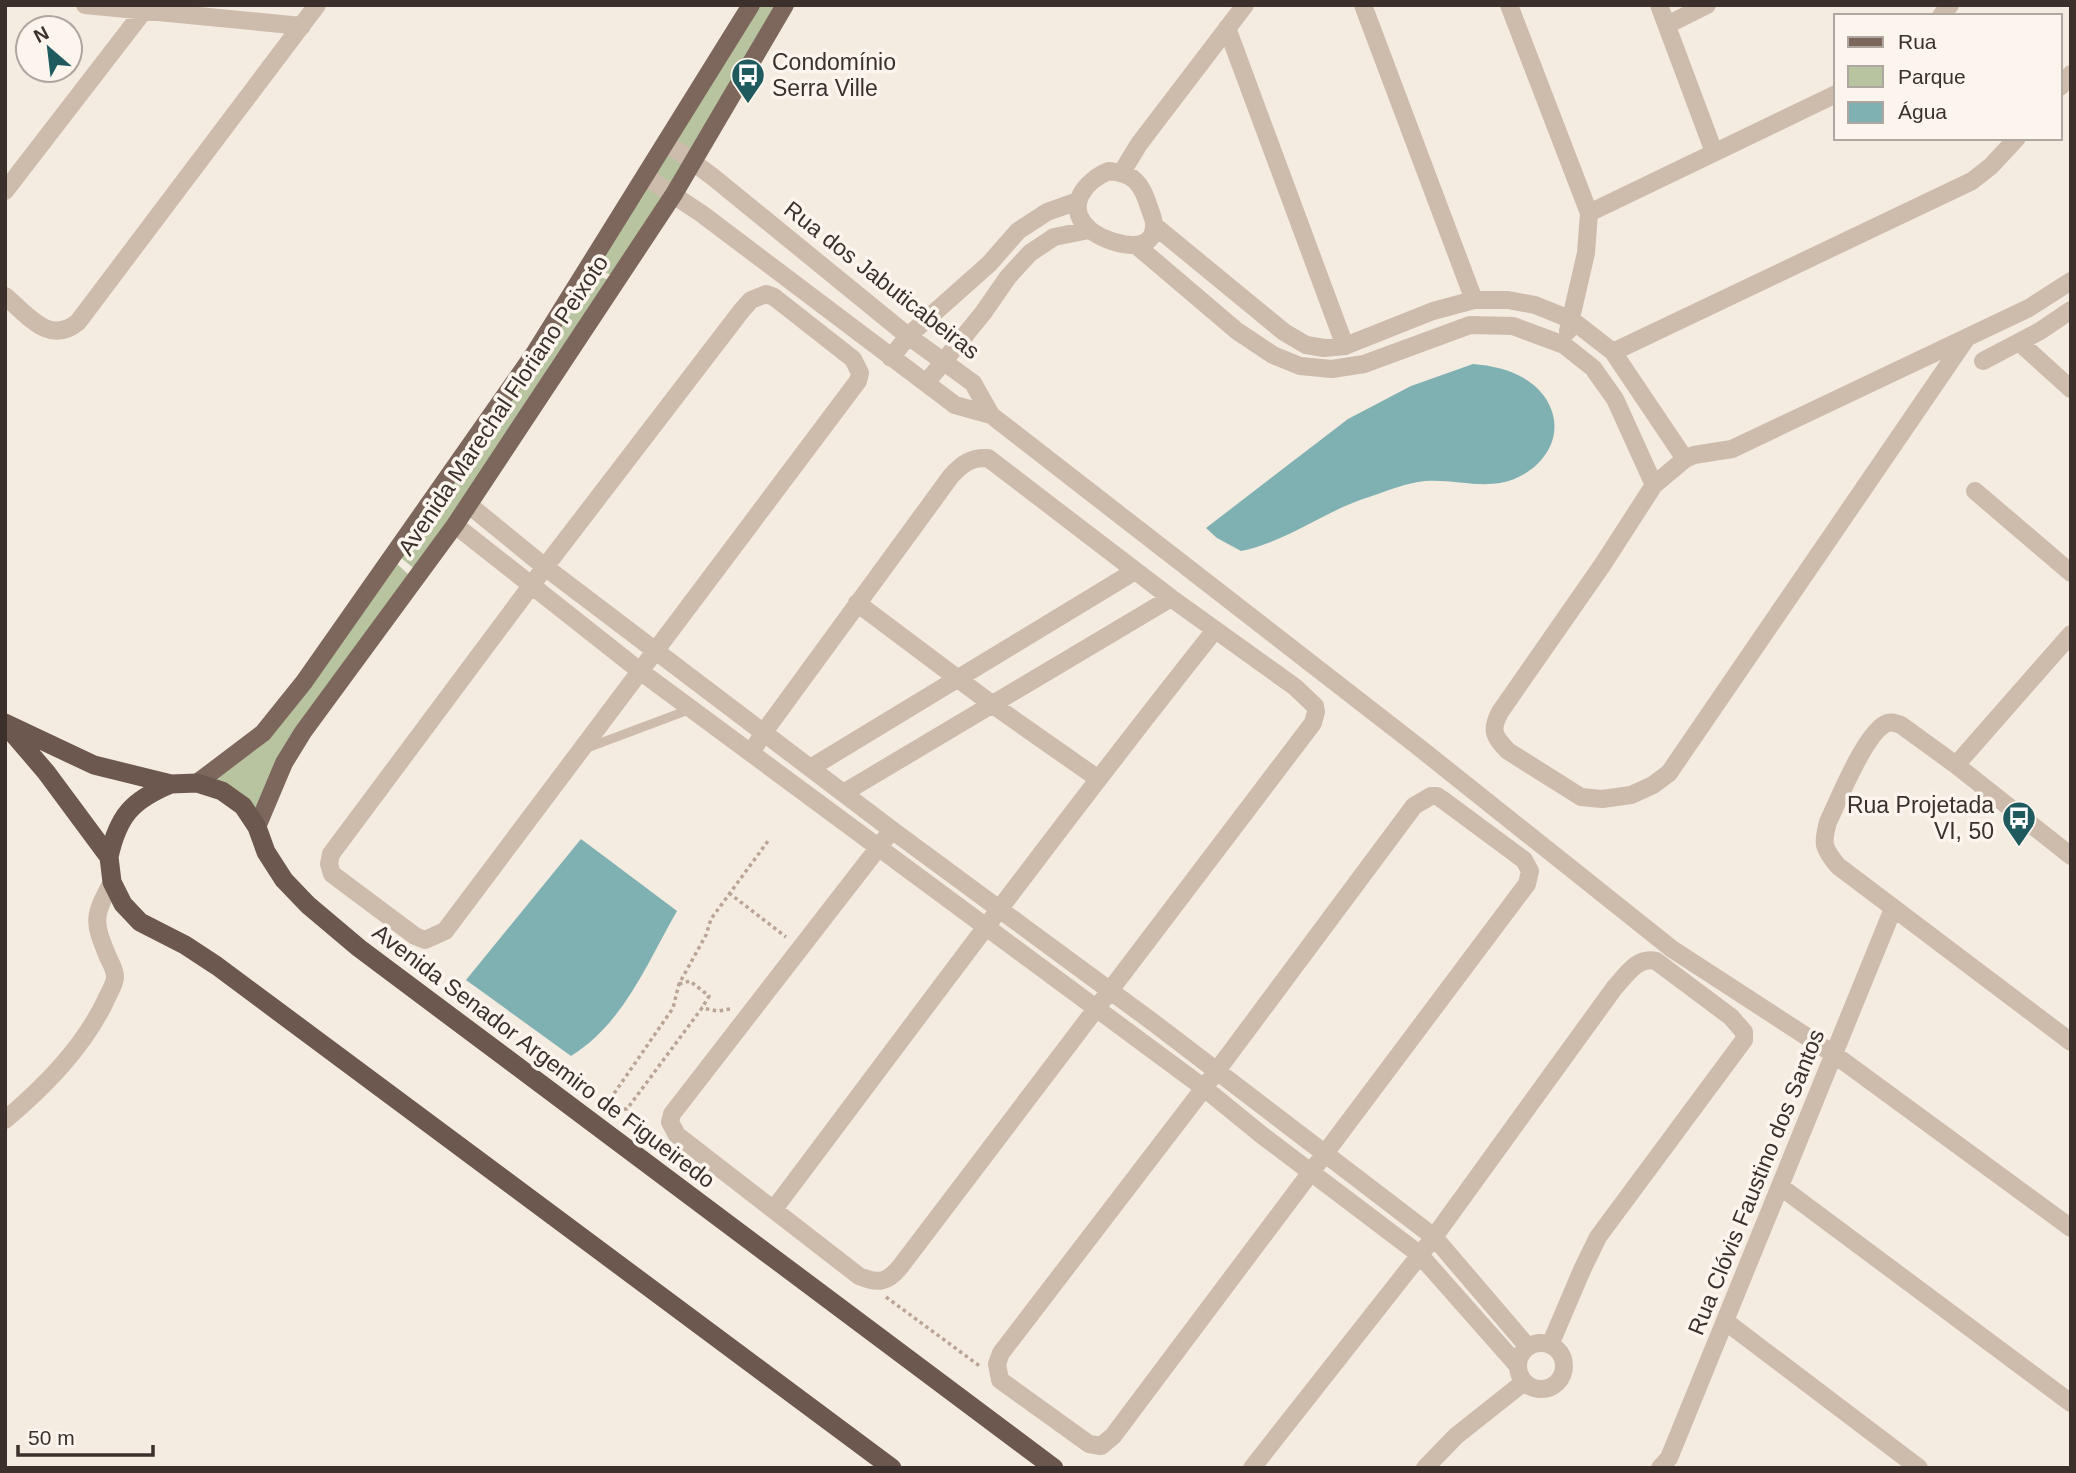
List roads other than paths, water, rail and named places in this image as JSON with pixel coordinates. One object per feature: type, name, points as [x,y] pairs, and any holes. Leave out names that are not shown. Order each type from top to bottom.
[{"type":"highway","name":"Avenida Senador Argemiro de Figueiredo","points":[[892,1468],[216,966],[185,945],[140,922],[123,904],[112,882],[109,857],[46,772],[5,723],[94,765],[171,784],[197,783],[222,791],[243,806],[257,827],[266,852],[284,880],[308,905],[359,948],[1054,1468]]},
{"type":"highway","points":[[109,857],[114,832],[127,811],[147,794],[171,784]]},
{"type":"main road","name":"Avenida Marechal Floriano Peixoto","points":[[197,783],[263,733],[304,682],[534,354],[751,5]]},
{"type":"main road","name":"Avenida Marechal Floriano Peixoto","points":[[257,827],[284,762],[303,732],[456,525],[674,194],[785,5]]},
{"type":"main road","points":[[587,269],[616,279]]},
{"type":"main road","points":[[393,555],[418,576]]},
{"type":"street","points":[[85,5],[302,26]]},
{"type":"street","points":[[5,296],[46,329],[64,331],[78,321],[317,5]]},
{"type":"street","points":[[1122,172],[1139,144],[1245,5]]},
{"type":"street","points":[[1363,5],[1474,300]]},
{"type":"street","points":[[1509,5],[1589,213],[1586,253],[1564,345]]},
{"type":"street","points":[[1659,5],[1714,152]]},
{"type":"street","points":[[1667,25],[1707,5]]},
{"type":"street","points":[[5,191],[143,12]]},
{"type":"street","points":[[1227,28],[1345,346]]},
{"type":"street","points":[[1589,213],[1834,95]]},
{"type":"street","points":[[1613,352],[1972,181],[1991,166],[2015,140]]},
{"type":"street","name":"Rua dos Jabuticabeiras","points":[[666,142],[692,160],[908,336],[973,383],[991,415]]},
{"type":"street","points":[[1089,230],[1078,211],[1080,194],[1087,184],[1109,171],[1132,176],[1140,184],[1155,226],[1284,332],[1306,345],[1324,348],[1345,346],[1433,311],[1474,300],[1508,300],[1535,305],[1572,320],[1613,352],[1685,459]]},
{"type":"street","points":[[645,176],[674,194],[955,405],[991,415],[1416,744],[1626,914],[1701,969],[1835,1055],[2071,1228]]},
{"type":"street","points":[[891,358],[908,336],[989,264],[1018,231],[1047,212],[1078,201]]},
{"type":"street","points":[[926,383],[1008,277],[1030,253],[1054,237],[1089,230],[1128,246],[1137,246],[1149,239],[1155,226]]},
{"type":"street","points":[[1137,246],[1237,331],[1273,355],[1300,366],[1332,369],[1364,364],[1470,325],[1513,326],[1564,345],[1593,368],[1615,399],[1654,485]]},
{"type":"street","points":[[1966,339],[1669,773],[1653,785],[1631,794],[1602,799],[1581,797],[1508,751],[1499,741],[1494,732],[1494,724],[1500,712],[1603,564],[1654,485],[1685,459],[1732,449],[2029,308],[2071,281]]},
{"type":"street","points":[[766,294],[774,297],[853,359],[860,373],[858,381],[445,931],[425,940],[415,936],[332,874],[329,864],[331,854],[545,567],[751,300],[766,294]]},
{"type":"street","points":[[1983,361],[2071,310]]},
{"type":"street","points":[[2019,342],[2071,389]]},
{"type":"street","points":[[751,753],[951,476],[960,466],[978,457],[988,458],[1171,598],[1295,687],[1315,706],[1313,723],[900,1267],[892,1277],[883,1282],[873,1282],[859,1276],[677,1135],[670,1122],[672,1115],[892,830]]},
{"type":"street","points":[[1975,491],[2071,573]]},
{"type":"street","points":[[469,505],[545,567],[1434,1237],[1528,1347]]},
{"type":"street","points":[[456,525],[640,671],[985,929],[1204,1088],[1419,1254],[1521,1374],[1537,1389],[1551,1386],[1562,1376],[1564,1369],[1561,1355],[1550,1345],[1543,1343],[1528,1347],[1522,1352],[1521,1374],[1424,1468]]},
{"type":"street","points":[[812,767],[1135,571]]},
{"type":"street","points":[[845,792],[1171,598]]},
{"type":"street","points":[[857,603],[992,705],[1097,778]]},
{"type":"street","points":[[774,1209],[1001,910],[1097,778],[1215,630]]},
{"type":"street","points":[[1956,765],[2071,634]]},
{"type":"street","points":[[2069,850],[1901,725],[1892,722],[1885,724],[1871,738],[1856,763],[1828,822],[1824,837],[1824,846],[1838,866],[2071,1042]]},
{"type":"street","points":[[1437,796],[1524,860],[1530,871],[1527,884],[1106,1443],[1095,1446],[1000,1380],[997,1364],[1001,1353],[1216,1071],[1414,806],[1423,799],[1437,796]]},
{"type":"street","points":[[5,1120],[30,1099],[67,1060],[96,1020],[114,984],[114,970],[97,928],[99,905],[112,882]]},
{"type":"street","name":"Rua Clóvis Faustino dos Santos","points":[[1670,1464],[1725,1321],[1893,909]]},
{"type":"street","points":[[1252,1468],[1434,1237],[1615,987],[1639,962],[1648,958],[1656,961],[1731,1017],[1744,1032],[1744,1040],[1598,1237],[1550,1345]]},
{"type":"street","points":[[1781,1188],[2071,1403]]},
{"type":"street","points":[[1725,1321],[1919,1468]]},
{"type":"lane","points":[[582,750],[691,709]]},
{"type":"water","points":[[1473,364],[1503,369],[1530,382],[1544,396],[1552,410],[1553,438],[1548,451],[1539,462],[1515,479],[1482,484],[1434,481],[1404,485],[1352,503],[1274,541],[1241,551],[1217,538],[1206,528],[1348,419],[1411,386]]},
{"type":"water","points":[[581,839],[677,911],[633,991],[620,1009],[606,1027],[571,1056],[466,980]]},
{"type":"place","name":"Condomínio Serra Ville","points":[[748,105]]},
{"type":"place","name":"Rua Projetada VI, 50","points":[[2019,848]]}]
